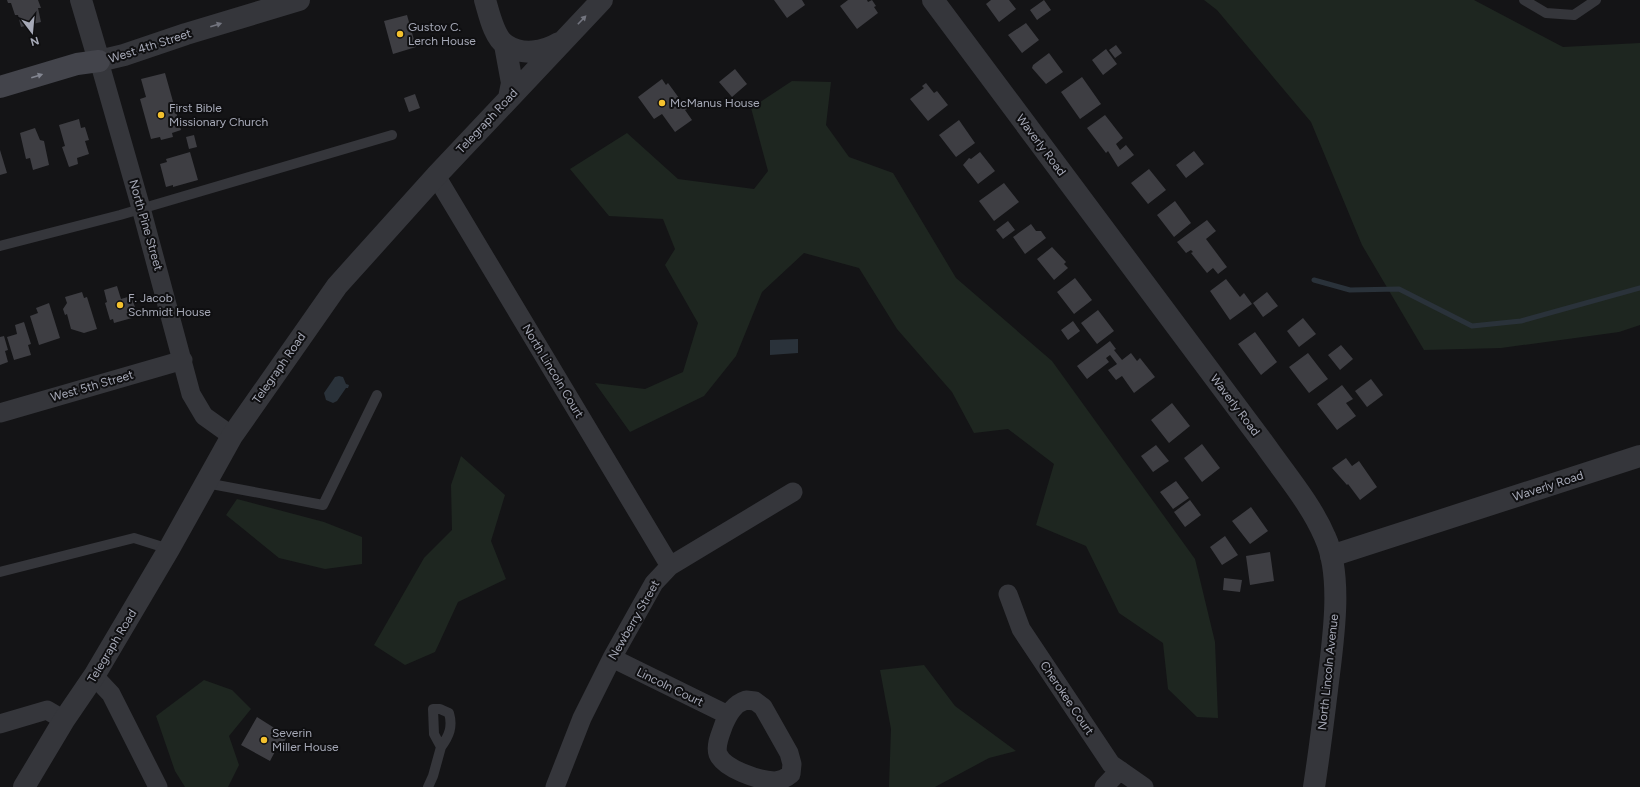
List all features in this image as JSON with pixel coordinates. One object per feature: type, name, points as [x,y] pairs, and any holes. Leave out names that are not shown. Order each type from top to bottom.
[{"type":"main road","name":"West 4th Street","points":[[0,88],[77,64],[99,61]]},
{"type":"street","name":"North Pine Street","points":[[81,0],[141,208],[191,394],[204,416],[232,436]]},
{"type":"street","name":"West 4th Street","points":[[99,61],[124,55],[186,34],[299,0]]},
{"type":"street","points":[[485,0],[492,24],[505,45],[512,83],[509,98]]},
{"type":"street","name":"Telegraph Road","points":[[24,787],[64,720],[94,676],[169,549],[232,436],[337,286],[436,176],[602,0]]},
{"type":"street","name":"Waverly Road","points":[[933,0],[1265,445],[1315,517],[1326,538],[1331,556],[1640,456]]},
{"type":"street","points":[[505,45],[522,52],[536,52],[549,49],[562,41]]},
{"type":"street","name":"North Lincoln Court","points":[[436,176],[670,566]]},
{"type":"street","name":"West 5th Street","points":[[0,413],[183,360]]},
{"type":"street","name":"Newberry Street","points":[[555,787],[582,718],[612,658],[654,583],[670,566],[793,492]]},
{"type":"street","name":"North Lincoln Avenue","points":[[1314,787],[1333,636],[1334,577],[1331,556]]},
{"type":"street","name":"Cherokee Court","points":[[1008,594],[1021,629],[1111,764],[1144,787]]},
{"type":"street","name":"Lincoln Court","points":[[612,658],[728,715]]},
{"type":"street","points":[[94,676],[111,694],[158,787]]},
{"type":"street","points":[[746,700],[755,701],[763,707],[789,753],[792,764],[791,774],[784,779],[775,781],[728,767],[721,761],[717,752],[718,743],[728,715],[737,703],[746,700]]},
{"type":"street","points":[[0,724],[47,710],[64,720]]},
{"type":"street","points":[[1104,787],[1120,770]]},
{"type":"lane","points":[[1524,0],[1546,13],[1574,15],[1596,0]]},
{"type":"lane","points":[[0,246],[141,208],[392,135]]},
{"type":"lane","points":[[206,483],[324,505],[377,395]]},
{"type":"lane","points":[[0,572],[134,538],[169,549]]},
{"type":"lane","points":[[428,787],[434,776],[442,747]]},
{"type":"shaded area","points":[[1204,0],[1474,0],[1563,47],[1640,43],[1640,325],[1619,332],[1501,348],[1424,350],[1362,245],[1311,122],[1217,10]]},
{"type":"shaded area","points":[[792,81],[831,82],[826,125],[849,157],[893,173],[956,278],[1052,361],[1195,559],[1215,642],[1218,718],[1197,717],[1168,689],[1163,643],[1119,613],[1086,546],[1036,525],[1054,464],[1008,429],[974,433],[952,392],[897,329],[859,268],[804,253],[762,292],[736,356],[704,396],[630,432],[595,383],[645,389],[683,372],[698,323],[665,265],[675,249],[663,219],[609,216],[570,169],[627,133],[678,179],[754,189],[768,171],[751,108]]},
{"type":"shaded area","points":[[798,339],[798,353],[770,355],[770,340]]},
{"type":"shaded area","points":[[335,377],[343,377],[346,384],[349,385],[337,401],[333,403],[326,400],[324,393]]},
{"type":"shaded area","points":[[461,456],[505,495],[491,541],[506,579],[458,602],[435,652],[405,665],[374,645],[424,558],[452,530],[451,485]]},
{"type":"shaded area","points":[[237,499],[324,522],[362,537],[362,564],[325,569],[279,558],[226,515]]},
{"type":"shaded area","points":[[924,665],[955,706],[1016,751],[989,758],[935,787],[889,787],[891,729],[880,670]]},
{"type":"shaded area","points":[[204,680],[232,690],[251,709],[229,736],[239,765],[228,787],[185,787],[175,771],[156,716]]},
{"type":"building","points":[[7,0],[38,0],[41,8],[38,8],[41,22],[21,27],[18,15],[15,15],[11,3],[8,3]]},
{"type":"building","points":[[774,0],[802,0],[805,5],[787,18]]},
{"type":"building","points":[[848,0],[867,0],[868,2],[872,0],[878,13],[857,29],[840,6]]},
{"type":"building","points":[[991,0],[1009,0],[1016,9],[999,22],[986,4]]},
{"type":"building","points":[[1044,0],[1051,10],[1037,20],[1030,10]]},
{"type":"building","name":"Gustov C. Lerch House","points":[[407,15],[416,47],[393,54],[384,21]]},
{"type":"building","points":[[1026,23],[1039,40],[1022,53],[1008,35]]},
{"type":"building","points":[[1116,45],[1122,53],[1115,58],[1109,50]]},
{"type":"building","points":[[1106,49],[1117,64],[1103,75],[1092,60]]},
{"type":"building","points":[[1049,53],[1063,72],[1046,84],[1032,68],[1033,65]]},
{"type":"building","points":[[735,69],[747,84],[732,97],[719,82]]},
{"type":"building","name":"First Bible Missionary Church","points":[[165,73],[181,130],[172,133],[173,137],[161,140],[160,137],[151,139],[140,99],[146,97],[141,79]]},
{"type":"building","points":[[1082,77],[1101,104],[1080,119],[1061,92]]},
{"type":"building","name":"McManus House","points":[[662,79],[666,85],[668,83],[687,109],[685,110],[692,120],[675,132],[662,114],[654,119],[638,97]]},
{"type":"building","points":[[926,83],[934,93],[937,91],[948,105],[928,121],[910,99],[924,88],[922,86]]},
{"type":"building","points":[[415,94],[420,108],[409,112],[404,98]]},
{"type":"building","points":[[1105,115],[1123,138],[1116,144],[1120,150],[1126,145],[1134,155],[1118,167],[1108,151],[1106,153],[1087,128]]},
{"type":"building","points":[[79,119],[81,128],[85,127],[89,140],[85,141],[89,154],[77,158],[78,164],[69,167],[62,147],[65,146],[59,125]]},
{"type":"building","points":[[959,120],[975,143],[956,157],[939,135]]},
{"type":"building","points":[[35,128],[40,140],[44,141],[49,165],[33,170],[30,158],[26,159],[20,133]]},
{"type":"building","points":[[194,135],[197,147],[189,149],[186,137]]},
{"type":"building","points":[[0,150],[7,173],[0,175]]},
{"type":"building","points":[[1194,151],[1204,164],[1186,178],[1176,165]]},
{"type":"building","points":[[190,152],[198,180],[173,187],[173,185],[166,187],[160,164],[167,162],[166,159]]},
{"type":"building","points":[[980,152],[995,171],[978,184],[963,165],[969,158],[971,159]]},
{"type":"building","points":[[1149,169],[1166,190],[1148,204],[1131,183]]},
{"type":"building","points":[[1004,183],[1019,202],[994,221],[979,201]]},
{"type":"building","points":[[1175,201],[1191,223],[1174,237],[1157,215]]},
{"type":"building","points":[[1207,220],[1216,231],[1206,239],[1227,267],[1218,274],[1213,268],[1207,273],[1191,253],[1193,252],[1191,250],[1186,253],[1177,242]]},
{"type":"building","points":[[1008,221],[1015,230],[1003,239],[996,230]]},
{"type":"building","points":[[1031,224],[1036,231],[1041,231],[1046,238],[1025,254],[1013,237]]},
{"type":"building","points":[[1052,247],[1066,262],[1064,264],[1068,268],[1054,280],[1037,259]]},
{"type":"building","points":[[1075,278],[1092,300],[1074,314],[1057,292]]},
{"type":"building","points":[[1226,279],[1240,297],[1244,293],[1252,304],[1230,320],[1210,291]]},
{"type":"building","name":"F. Jacob Schmidt House","points":[[117,286],[121,299],[131,296],[135,307],[129,309],[132,318],[114,323],[113,319],[110,320],[105,303],[107,302],[104,290]]},
{"type":"building","points":[[82,292],[84,298],[87,297],[97,329],[84,333],[71,329],[67,314],[65,315],[63,309],[67,303],[65,297]]},
{"type":"building","points":[[1267,292],[1278,306],[1263,317],[1253,303]]},
{"type":"building","points":[[49,303],[60,338],[39,345],[30,316],[38,313],[36,308]]},
{"type":"building","points":[[1098,310],[1114,331],[1097,344],[1081,323]]},
{"type":"building","points":[[1303,318],[1316,334],[1299,347],[1287,331]]},
{"type":"building","points":[[1073,321],[1080,331],[1068,340],[1061,330]]},
{"type":"building","points":[[24,322],[31,344],[28,345],[31,355],[14,360],[7,337],[17,334],[15,325]]},
{"type":"building","points":[[1255,332],[1277,362],[1261,375],[1238,344]]},
{"type":"building","points":[[4,336],[8,350],[5,351],[8,362],[0,365],[0,337]]},
{"type":"building","points":[[1110,341],[1116,349],[1114,350],[1122,360],[1131,353],[1137,361],[1140,358],[1155,377],[1134,393],[1122,376],[1116,380],[1108,370],[1117,364],[1110,355],[1106,358],[1109,362],[1087,379],[1077,366]]},
{"type":"building","points":[[1341,345],[1353,359],[1340,370],[1328,355]]},
{"type":"building","points":[[1308,353],[1328,379],[1309,393],[1289,367]]},
{"type":"building","points":[[1371,379],[1383,395],[1367,407],[1355,391]]},
{"type":"building","points":[[1342,385],[1353,399],[1346,403],[1356,416],[1337,430],[1317,404]]},
{"type":"building","points":[[1172,403],[1190,426],[1169,443],[1151,420]]},
{"type":"building","points":[[1202,444],[1220,468],[1202,482],[1184,458]]},
{"type":"building","points":[[1156,445],[1169,461],[1153,472],[1141,456]]},
{"type":"building","points":[[1346,458],[1352,466],[1359,461],[1377,487],[1360,500],[1348,484],[1347,485],[1332,468]]},
{"type":"building","points":[[1176,481],[1189,498],[1173,509],[1160,492]]},
{"type":"building","points":[[1190,500],[1201,515],[1185,527],[1174,512]]},
{"type":"building","points":[[1251,507],[1268,531],[1250,544],[1232,521]]},
{"type":"building","points":[[1225,536],[1238,555],[1222,565],[1210,547]]},
{"type":"building","points":[[1270,552],[1274,581],[1250,585],[1246,556]]},
{"type":"building","points":[[1224,578],[1242,580],[1240,592],[1223,590]]},
{"type":"building","name":"Severin Miller House","points":[[257,717],[287,736],[282,746],[279,744],[270,761],[241,745]]},
{"type":"waterway","points":[[1314,280],[1350,290],[1399,289],[1472,326],[1521,321],[1640,288]]},
{"type":"place","name":"Gustov C. Lerch House","points":[[400,34]]},
{"type":"place","name":"McManus House","points":[[662,103]]},
{"type":"place","name":"First Bible Missionary Church","points":[[161,115]]},
{"type":"place","name":"F. Jacob Schmidt House","points":[[120,305]]},
{"type":"place","name":"Severin Miller House","points":[[264,740]]}]
